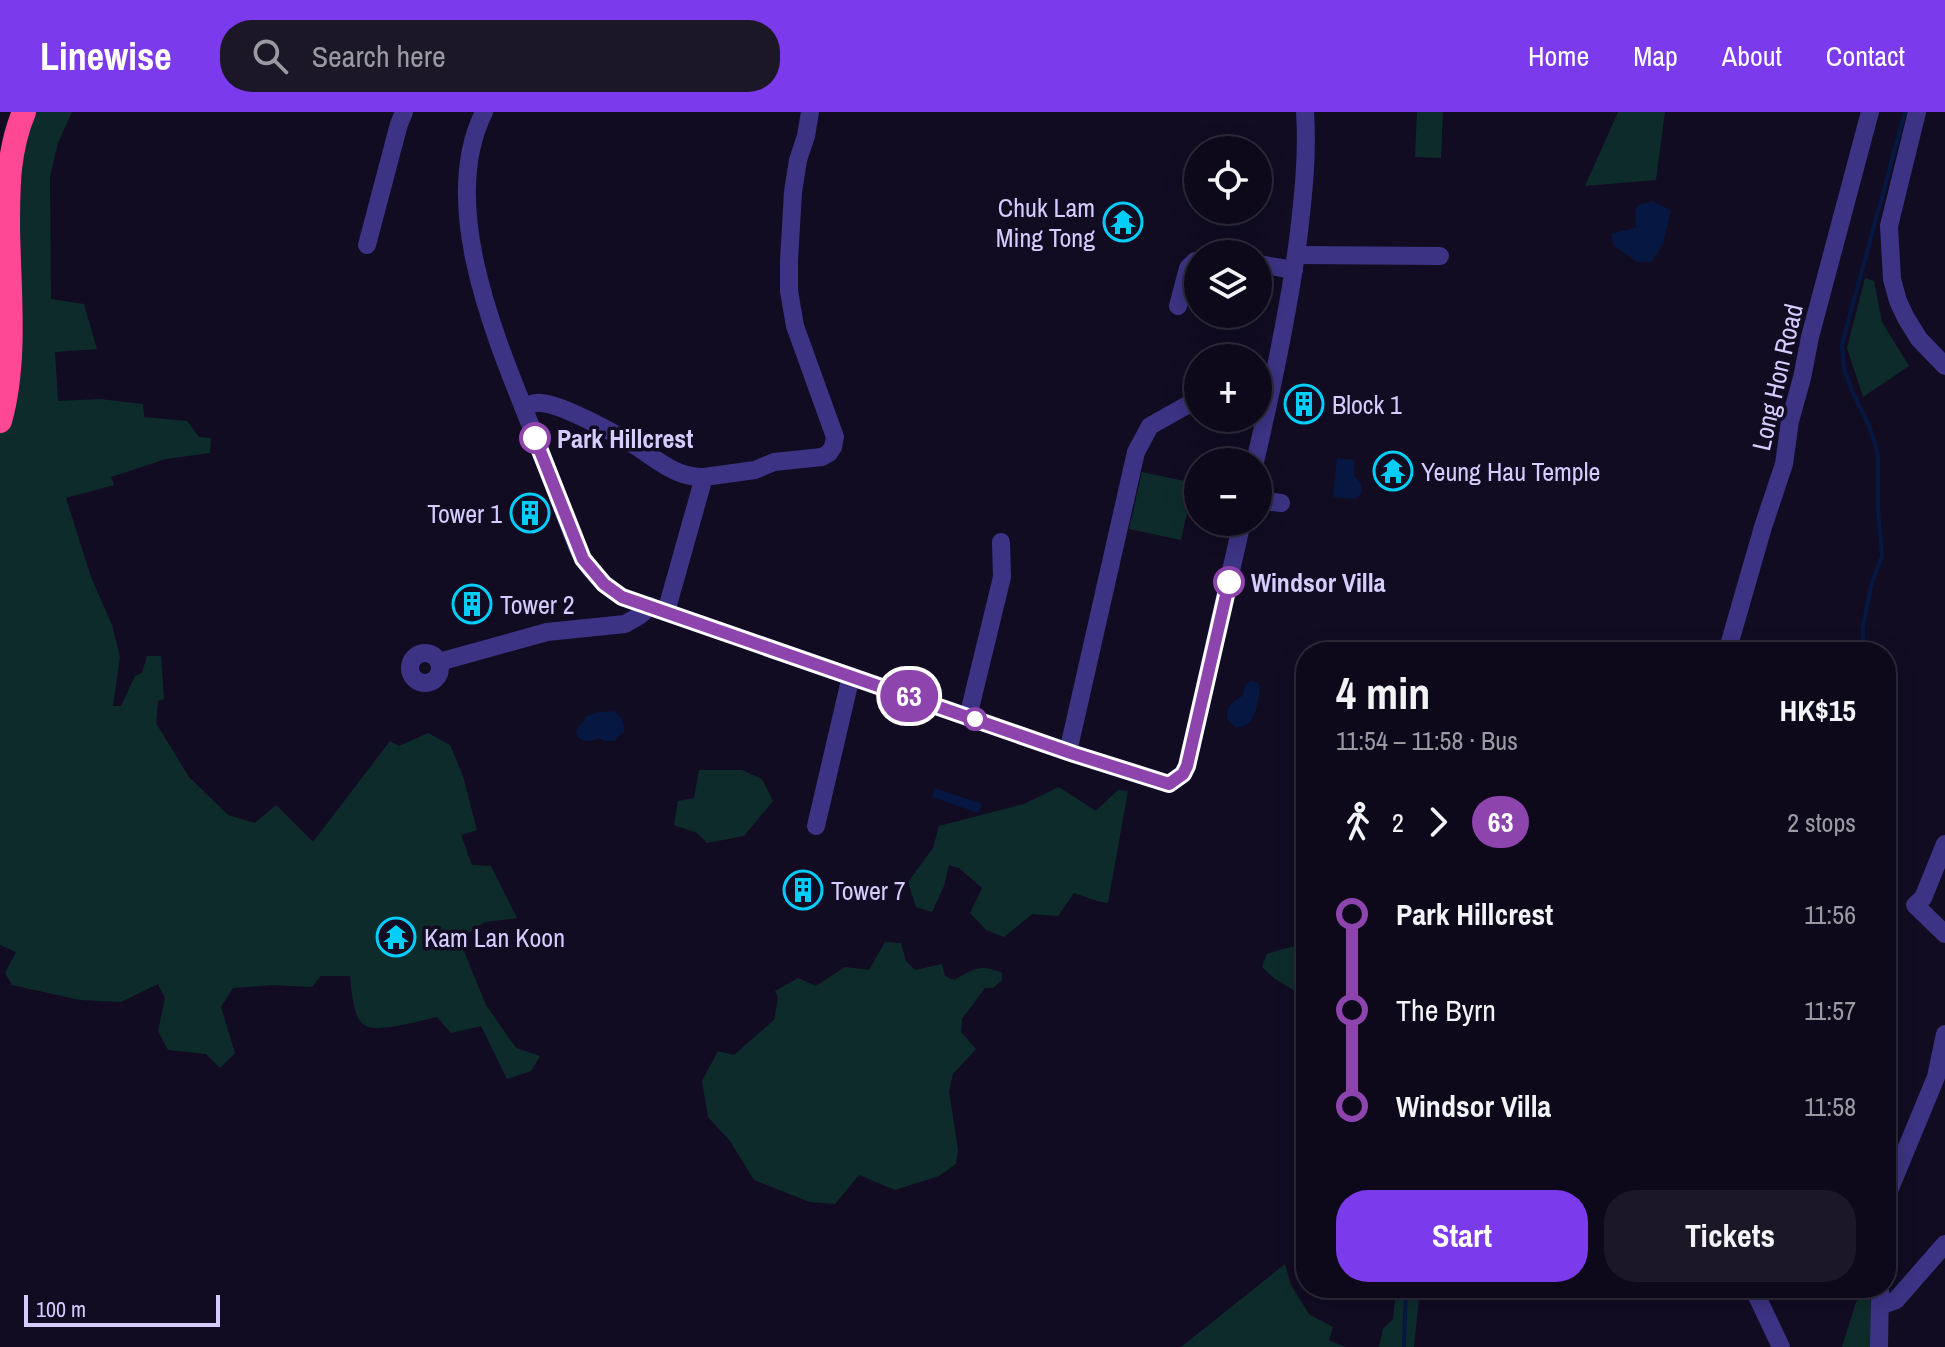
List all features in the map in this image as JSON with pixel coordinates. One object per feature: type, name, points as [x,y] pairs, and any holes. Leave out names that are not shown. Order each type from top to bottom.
[{"type":"highway","points":[[0,421],[5,403],[10,319],[8,182],[13,144],[24,112]]},
{"type":"street","points":[[367,245],[404,112]]},
{"type":"street","points":[[484,112],[472,142],[468,209],[471,237],[490,318],[583,559],[596,576],[622,597],[1169,784],[1183,774],[1187,766],[1239,536]]},
{"type":"street","points":[[523,407],[540,403],[556,407],[624,439],[673,471],[688,476],[704,477],[755,470],[774,462],[822,457],[829,453],[835,437],[795,326],[789,291],[793,192],[810,112]]},
{"type":"street","points":[[1272,352],[1295,262],[1305,188],[1305,112]]},
{"type":"street","name":"Long Hon Road","points":[[1730,642],[1784,464],[1790,421],[1810,337],[1870,112]]},
{"type":"street","points":[[1917,112],[1889,226],[1892,279],[1906,318],[1919,339],[1945,366]]},
{"type":"street","points":[[1272,263],[1440,256]]},
{"type":"street","points":[[1178,306],[1184,283]]},
{"type":"street","points":[[1068,752],[1136,452],[1150,426],[1184,407]]},
{"type":"street","points":[[658,609],[704,477]]},
{"type":"street","points":[[1272,502],[1281,503]]},
{"type":"street","points":[[968,717],[1002,577],[1001,542]]},
{"type":"street","points":[[439,662],[547,632],[625,624],[658,609]]},
{"type":"street","points":[[816,826],[851,676]]},
{"type":"street","points":[[1945,844],[1923,898],[1915,905],[1945,934]]},
{"type":"street","points":[[1896,1174],[1936,1077],[1945,1034]]},
{"type":"street","points":[[1885,1298],[1896,1300],[1945,1244]]},
{"type":"street","points":[[1758,1298],[1781,1347]]},
{"type":"street","points":[[1879,1347],[1880,1298]]},
{"type":"green space","points":[[34,112],[72,112],[58,143],[50,176],[51,299],[84,304],[97,349],[55,352],[58,401],[100,399],[143,404],[144,417],[187,421],[199,437],[211,438],[210,453],[166,459],[111,477],[114,485],[66,498],[91,577],[112,625],[120,657],[113,706],[121,706],[135,676],[142,673],[147,656],[161,656],[164,699],[158,701],[156,723],[189,777],[228,815],[255,823],[276,805],[313,842],[390,741],[399,746],[428,733],[450,745],[463,776],[477,830],[461,835],[472,865],[491,866],[517,918],[485,922],[459,939],[486,1005],[516,1048],[540,1056],[531,1071],[507,1079],[481,1026],[451,1033],[437,1017],[377,1028],[363,1024],[355,1008],[350,976],[321,976],[312,987],[273,985],[233,988],[221,1007],[235,1053],[220,1068],[206,1054],[168,1050],[158,1031],[165,998],[158,984],[121,1002],[80,1000],[12,985],[5,973],[16,952],[0,945],[0,419],[18,152]],"holes":[[[399,920],[411,946],[393,955],[380,929]]]},
{"type":"green space","points":[[1417,112],[1443,112],[1441,158],[1415,157]]},
{"type":"green space","points":[[1618,112],[1665,112],[1656,180],[1585,186]]},
{"type":"green space","points":[[1865,278],[1874,281],[1882,322],[1909,366],[1863,397],[1847,348]]},
{"type":"green space","points":[[1142,472],[1184,481],[1181,540],[1129,529]]},
{"type":"green space","points":[[699,770],[742,770],[762,779],[773,801],[744,836],[707,843],[697,833],[674,825],[678,801],[694,798]]},
{"type":"green space","points":[[1059,787],[1096,811],[1118,790],[1128,791],[1108,903],[1074,893],[1058,916],[1032,914],[1004,937],[986,930],[970,913],[982,888],[959,868],[949,865],[944,886],[932,912],[916,907],[908,882],[933,848],[939,826],[1024,804]]},
{"type":"green space","points":[[885,942],[901,943],[906,961],[915,970],[942,964],[945,976],[954,980],[977,969],[988,968],[1002,973],[1002,980],[993,988],[985,988],[962,1019],[961,1032],[976,1049],[953,1074],[949,1091],[958,1150],[956,1164],[939,1176],[895,1190],[859,1175],[835,1204],[810,1202],[754,1180],[730,1141],[708,1117],[702,1081],[718,1051],[734,1055],[774,1020],[778,998],[775,991],[798,978],[816,986],[845,967],[869,970]]},
{"type":"green space","points":[[1296,945],[1296,992],[1262,967],[1267,954]]},
{"type":"green space","points":[[1285,1264],[1296,1298],[1309,1314],[1333,1327],[1329,1340],[1345,1347],[1181,1347]]},
{"type":"green space","points":[[1395,1298],[1419,1298],[1414,1347],[1379,1347],[1383,1329],[1393,1319]]},
{"type":"green space","points":[[1861,1298],[1870,1298],[1871,1347],[1842,1347],[1856,1302]]},
{"type":"water","points":[[1652,201],[1671,210],[1663,244],[1651,262],[1637,262],[1614,246],[1611,235],[1636,227],[1635,211],[1638,205]]},
{"type":"water","points":[[1337,458],[1354,460],[1354,477],[1360,482],[1362,490],[1355,499],[1333,497]]},
{"type":"water","points":[[1252,681],[1260,687],[1255,714],[1248,724],[1235,727],[1228,720],[1228,709],[1242,696],[1246,684]]},
{"type":"water","points":[[613,711],[621,718],[624,729],[615,741],[579,738],[577,730],[585,717]]},
{"type":"water","points":[[935,788],[982,804],[978,813],[932,797]]},
{"type":"waterway","points":[[1863,642],[1872,582],[1882,556],[1878,454],[1844,368],[1842,344],[1905,112]]},
{"type":"waterway","points":[[1404,1347],[1406,1298]]},
{"type":"bus line","name":"63","points":[[535,438],[583,559],[604,584],[622,597],[1169,784],[1183,774],[1187,766],[1229,582]]},
{"type":"place","name":"Chuk Lam Ming Tong","points":[[1123,222]]},
{"type":"place","name":"Block 1","points":[[1304,404]]},
{"type":"place","name":"Park Hillcrest","points":[[535,438]]},
{"type":"place","name":"Yeung Hau Temple","points":[[1393,471]]},
{"type":"place","name":"Tower 1","points":[[530,513]]},
{"type":"place","name":"Windsor Villa","points":[[1229,582]]},
{"type":"place","name":"Tower 2","points":[[472,604]]},
{"type":"place","name":"Tower 7","points":[[803,890]]},
{"type":"place","name":"Kam Lan Koon","points":[[396,937]]}]
